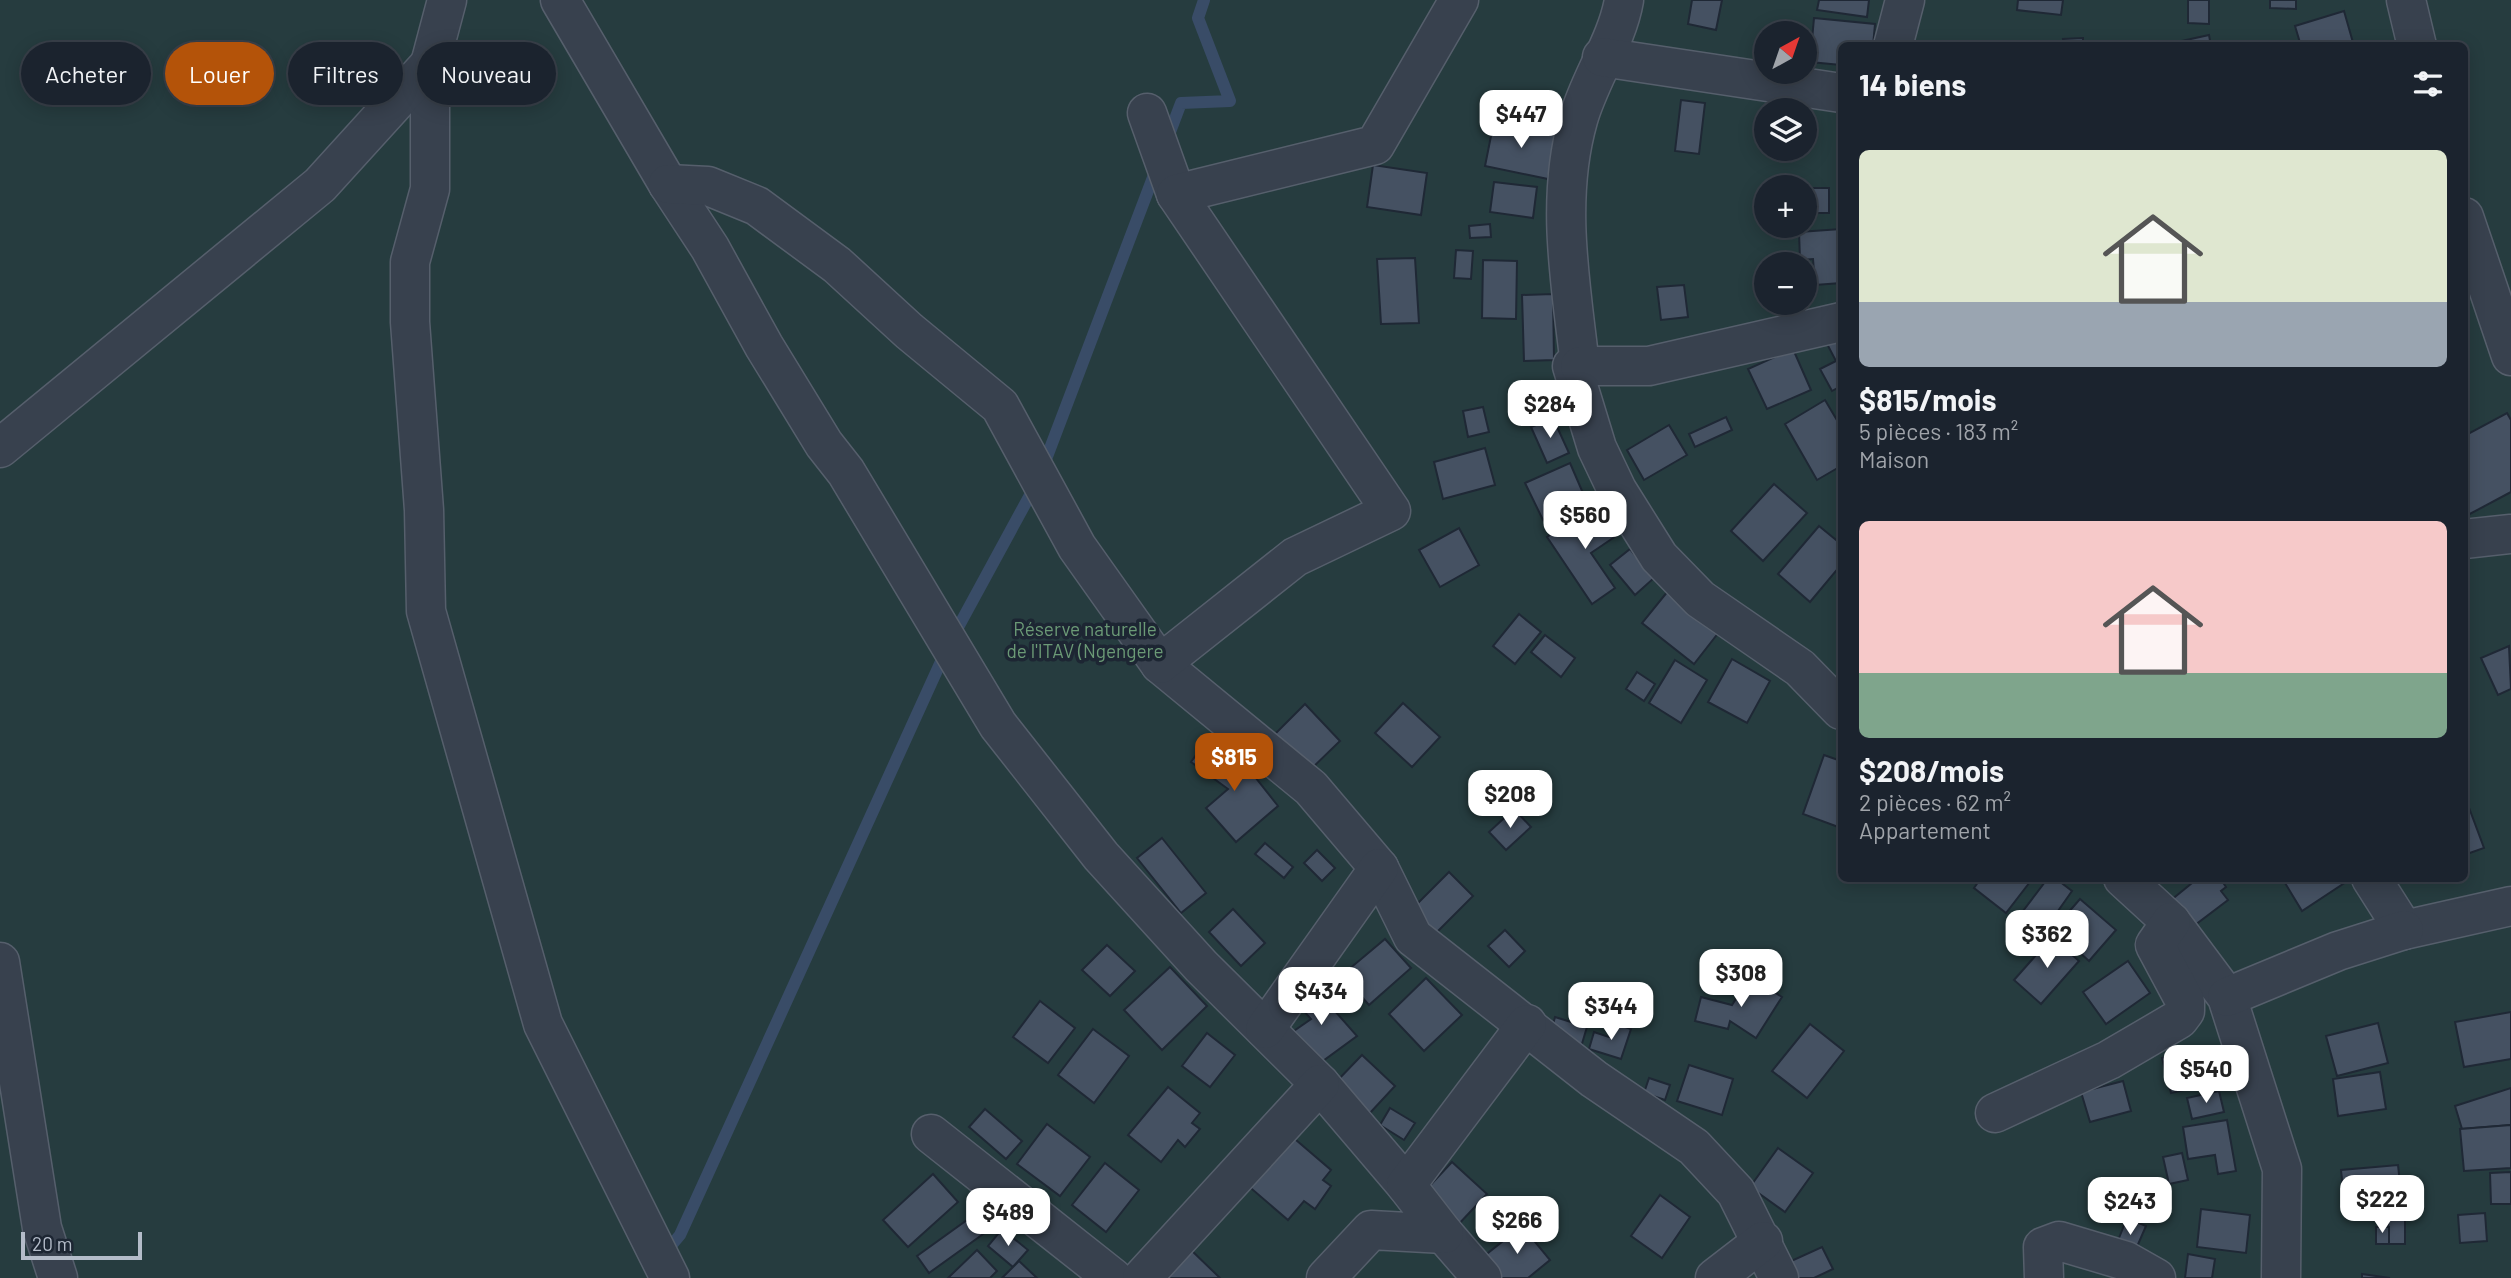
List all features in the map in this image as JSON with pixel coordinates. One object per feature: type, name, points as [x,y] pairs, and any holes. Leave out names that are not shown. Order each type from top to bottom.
[{"type":"street","points":[[436,42],[447,0]]},
{"type":"street","points":[[560,0],[668,184],[710,248],[771,357],[903,566],[998,725],[1101,856],[1201,966],[1320,1084],[1482,1278]]},
{"type":"street","points":[[1176,194],[1374,145],[1459,0]]},
{"type":"street","points":[[1580,366],[1567,245],[1566,175],[1587,91],[1624,0]]},
{"type":"street","points":[[1894,42],[1905,0]]},
{"type":"street","points":[[2406,0],[2416,42]]},
{"type":"street","points":[[1602,57],[1838,93]]},
{"type":"street","points":[[0,448],[320,185],[417,78]]},
{"type":"street","points":[[430,105],[430,190],[410,262],[410,322],[424,510],[426,611],[543,1024],[670,1278]]},
{"type":"street","points":[[1147,113],[1176,194],[1391,511],[1295,557],[1160,664]]},
{"type":"street","points":[[668,184],[708,186],[757,206],[837,265],[909,331],[1000,406],[1077,547],[1160,664],[1311,788],[1379,868],[1413,937],[1594,1079],[1694,1147],[1736,1192],[1763,1241],[1779,1278]]},
{"type":"street","points":[[2468,229],[2511,356]]},
{"type":"street","points":[[1834,690],[1700,600],[1659,557],[1617,490],[1597,448],[1572,366],[1649,366],[1838,323]]},
{"type":"street","points":[[2468,539],[2511,534]]},
{"type":"street","points":[[1265,1029],[1379,868]]},
{"type":"street","points":[[2127,882],[2171,922],[2227,997],[2281,1169],[2281,1278]]},
{"type":"street","points":[[2374,882],[2404,930]]},
{"type":"street","points":[[2227,997],[2338,951],[2404,930],[2511,906]]},
{"type":"street","points":[[1996,1114],[2109,1060],[2179,1019],[2185,1011],[2185,1000],[2155,945],[2171,922]]},
{"type":"street","points":[[0,962],[42,1228],[58,1278]]},
{"type":"street","points":[[1406,1185],[1527,1024]]},
{"type":"street","points":[[1142,1278],[1320,1084]]},
{"type":"street","points":[[931,1134],[1113,1278]]},
{"type":"street","points":[[1325,1278],[1371,1230],[1444,1234]]},
{"type":"street","points":[[1715,1278],[1763,1241]]},
{"type":"street","points":[[2044,1278],[2041,1267],[2043,1247],[2059,1241],[2126,1261],[2156,1278]]},
{"type":"green space","name":"Réserve naturelle de l'ITAV (Ngengere","points":[[0,0],[2511,0],[2511,1278],[0,1278]]},
{"type":"building","points":[[1692,0],[1722,0],[1716,30],[1688,24]]},
{"type":"building","points":[[1819,0],[1869,0],[1867,17],[1817,10]]},
{"type":"building","points":[[2018,0],[2063,0],[2061,15],[2017,10]]},
{"type":"building","points":[[2188,0],[2209,0],[2209,24],[2188,23]]},
{"type":"building","points":[[2270,0],[2296,0],[2296,9],[2270,8]]},
{"type":"building","points":[[2344,11],[2353,42],[2300,42],[2295,26]]},
{"type":"building","points":[[1814,18],[1875,24],[1873,42],[1838,42],[1838,65],[1817,63],[1817,21],[1814,21]]},
{"type":"building","points":[[2209,35],[2210,42],[2177,42]]},
{"type":"building","points":[[2083,38],[2083,42],[2063,42],[2063,39]]},
{"type":"building","points":[[1681,100],[1705,103],[1699,154],[1675,151]]},
{"type":"building","points":[[1494,121],[1557,133],[1548,179],[1485,166]]},
{"type":"building","points":[[1373,165],[1427,173],[1421,215],[1367,207]]},
{"type":"building","points":[[1494,182],[1537,187],[1533,218],[1490,212]]},
{"type":"building","points":[[1817,188],[1829,188],[1829,213],[1817,213]]},
{"type":"building","points":[[1490,224],[1491,237],[1470,238],[1469,226]]},
{"type":"building","points":[[1838,229],[1838,283],[1817,285],[1817,252],[1800,252],[1799,238],[1817,238],[1817,231]]},
{"type":"building","points":[[1456,250],[1473,251],[1471,279],[1454,278]]},
{"type":"building","points":[[1415,258],[1419,323],[1381,324],[1377,259]]},
{"type":"building","points":[[1483,260],[1517,261],[1516,319],[1482,318]]},
{"type":"building","points":[[1684,285],[1688,317],[1661,320],[1657,287]]},
{"type":"building","points":[[1553,294],[1554,360],[1524,361],[1522,295]]},
{"type":"building","points":[[1838,334],[1838,388],[1832,391],[1820,369],[1836,361],[1825,340]]},
{"type":"building","points":[[1793,349],[1811,390],[1767,409],[1748,369]]},
{"type":"building","points":[[1825,400],[1838,422],[1838,468],[1817,480],[1785,424]]},
{"type":"building","points":[[1483,407],[1489,432],[1468,437],[1463,411]]},
{"type":"building","points":[[2507,413],[2511,420],[2511,492],[2468,515],[2468,434]]},
{"type":"building","points":[[1726,417],[1732,430],[1695,447],[1689,434]]},
{"type":"building","points":[[1553,418],[1569,453],[1547,463],[1531,427]]},
{"type":"building","points":[[1669,425],[1687,455],[1644,480],[1627,450]]},
{"type":"building","points":[[1485,448],[1495,485],[1443,499],[1434,462]]},
{"type":"building","points":[[1570,463],[1586,500],[1543,520],[1525,483]]},
{"type":"building","points":[[1774,484],[1807,513],[1763,561],[1731,531]]},
{"type":"building","points":[[1594,505],[1616,536],[1591,553],[1615,588],[1592,604],[1547,537]]},
{"type":"building","points":[[1819,526],[1838,542],[1838,569],[1810,602],[1778,574]]},
{"type":"building","points":[[1459,528],[1479,565],[1440,587],[1419,550]]},
{"type":"building","points":[[1630,549],[1654,578],[1635,595],[1610,565]]},
{"type":"building","points":[[1668,591],[1719,632],[1694,664],[1642,623]]},
{"type":"building","points":[[1519,614],[1541,632],[1515,664],[1493,646]]},
{"type":"building","points":[[1545,635],[1575,658],[1561,677],[1531,652]]},
{"type":"building","points":[[2509,646],[2511,689],[2498,695],[2481,658]]},
{"type":"building","points":[[1732,659],[1770,681],[1747,723],[1708,702]]},
{"type":"building","points":[[1675,660],[1707,680],[1681,723],[1649,703]]},
{"type":"building","points":[[1637,672],[1655,684],[1644,701],[1626,689]]},
{"type":"building","points":[[1403,703],[1440,737],[1412,767],[1375,733]]},
{"type":"building","points":[[1305,704],[1340,741],[1308,772],[1273,736]]},
{"type":"building","points":[[1206,741],[1255,777],[1278,806],[1236,842],[1206,808],[1228,789],[1191,762]]},
{"type":"building","points":[[1824,755],[1838,760],[1838,827],[1803,814]]},
{"type":"building","points":[[1484,772],[1497,784],[1482,801],[1469,788]]},
{"type":"building","points":[[2468,805],[2484,848],[2468,854]]},
{"type":"building","points":[[1514,809],[1531,827],[1506,850],[1489,832]]},
{"type":"building","points":[[1162,838],[1206,893],[1181,913],[1137,858]]},
{"type":"building","points":[[1265,843],[1293,867],[1284,878],[1255,854]]},
{"type":"building","points":[[1317,850],[1335,868],[1322,881],[1304,863]]},
{"type":"building","points":[[1449,872],[1473,896],[1434,935],[1410,911]]},
{"type":"building","points":[[1978,882],[2030,882],[2006,913],[1974,888]]},
{"type":"building","points":[[2045,882],[2060,882],[2072,891],[2046,928],[2023,911]]},
{"type":"building","points":[[2223,882],[2226,887],[2221,891],[2228,900],[2191,928],[2170,901],[2192,883]]},
{"type":"building","points":[[2284,882],[2346,882],[2302,911]]},
{"type":"building","points":[[2080,899],[2116,930],[2089,961],[2054,929]]},
{"type":"building","points":[[1233,909],[1265,943],[1241,966],[1209,932]]},
{"type":"building","points":[[1505,930],[1525,951],[1509,967],[1488,946]]},
{"type":"building","points":[[2052,937],[2079,961],[2041,1004],[2014,980]]},
{"type":"building","points":[[1385,939],[1411,968],[1369,1005],[1342,975]]},
{"type":"building","points":[[1107,945],[1135,971],[1110,996],[1082,970]]},
{"type":"building","points":[[2128,961],[2150,993],[2106,1024],[2083,992]]},
{"type":"building","points":[[1170,967],[1207,1006],[1162,1050],[1124,1010]]},
{"type":"building","points":[[1750,976],[1782,997],[1756,1038],[1730,1021],[1728,1029],[1695,1021],[1701,997],[1732,1005]]},
{"type":"building","points":[[1426,978],[1462,1015],[1424,1051],[1389,1014]]},
{"type":"building","points":[[1311,984],[1357,1036],[1316,1066],[1291,1033],[1311,1019],[1294,1000]]},
{"type":"building","points":[[1040,1001],[1075,1028],[1048,1063],[1013,1037]]},
{"type":"building","points":[[2511,1012],[2511,1059],[2464,1067],[2455,1022]]},
{"type":"building","points":[[1555,1017],[1587,1027],[1581,1047],[1550,1036]]},
{"type":"building","points":[[1614,1023],[1631,1029],[1621,1059],[1589,1049],[1594,1032],[1609,1037]]},
{"type":"building","points":[[2378,1023],[2388,1063],[2337,1076],[2326,1036]]},
{"type":"building","points":[[1810,1024],[1844,1051],[1807,1098],[1772,1071]]},
{"type":"building","points":[[1093,1029],[1129,1056],[1094,1103],[1058,1075]]},
{"type":"building","points":[[1207,1033],[1235,1055],[1210,1087],[1182,1066]]},
{"type":"building","points":[[2206,1048],[2215,1083],[2171,1093],[2162,1058]]},
{"type":"building","points":[[1362,1055],[1395,1086],[1369,1114],[1335,1083]]},
{"type":"building","points":[[1689,1065],[1733,1079],[1722,1115],[1677,1101]]},
{"type":"building","points":[[2380,1072],[2386,1109],[2338,1116],[2333,1079]]},
{"type":"building","points":[[1649,1078],[1670,1085],[1665,1100],[1644,1093]]},
{"type":"building","points":[[2123,1081],[2131,1111],[2090,1122],[2081,1092]]},
{"type":"building","points":[[1168,1087],[1200,1113],[1192,1123],[1200,1129],[1185,1147],[1178,1140],[1161,1162],[1128,1135]]},
{"type":"building","points":[[2511,1088],[2511,1125],[2462,1129],[2455,1106]]},
{"type":"building","points":[[2219,1091],[2224,1112],[2192,1119],[2187,1098]]},
{"type":"building","points":[[1390,1108],[1415,1123],[1404,1140],[1380,1125]]},
{"type":"building","points":[[985,1109],[1022,1141],[1006,1159],[969,1127]]},
{"type":"building","points":[[2227,1120],[2236,1171],[2218,1174],[2215,1155],[2188,1159],[2183,1127]]},
{"type":"building","points":[[1047,1124],[1090,1157],[1060,1196],[1017,1164]]},
{"type":"building","points":[[2511,1125],[2511,1168],[2464,1171],[2460,1129]]},
{"type":"building","points":[[1289,1134],[1331,1170],[1323,1180],[1331,1186],[1315,1209],[1304,1201],[1288,1220],[1246,1184]]},
{"type":"building","points":[[1778,1148],[1813,1173],[1785,1212],[1750,1187]]},
{"type":"building","points":[[2182,1153],[2188,1180],[2169,1184],[2163,1157]]},
{"type":"building","points":[[1452,1162],[1487,1194],[1456,1227],[1422,1194]]},
{"type":"building","points":[[1105,1163],[1139,1190],[1106,1232],[1072,1205]]},
{"type":"building","points":[[2398,1165],[2403,1212],[2346,1218],[2341,1170]]},
{"type":"building","points":[[2511,1172],[2511,1204],[2491,1204],[2490,1173]]},
{"type":"building","points":[[933,1174],[958,1202],[908,1247],[883,1220]]},
{"type":"building","points":[[1660,1195],[1690,1217],[1662,1258],[1631,1236]]},
{"type":"building","points":[[2201,1209],[2250,1215],[2246,1253],[2197,1247]]},
{"type":"building","points":[[2485,1213],[2487,1241],[2460,1243],[2458,1215]]},
{"type":"building","points":[[974,1215],[986,1232],[929,1273],[917,1256]]},
{"type":"building","points":[[2127,1218],[2146,1226],[2133,1256],[2115,1248]]},
{"type":"building","points":[[2388,1220],[2405,1220],[2405,1244],[2389,1244]]},
{"type":"building","points":[[1522,1226],[1550,1260],[1528,1278],[1500,1278],[1483,1257]]},
{"type":"building","points":[[2376,1227],[2389,1227],[2389,1244],[2376,1244]]},
{"type":"building","points":[[1002,1229],[1028,1250],[1013,1267],[988,1246]]},
{"type":"building","points":[[1822,1247],[1833,1269],[1814,1278],[1796,1278],[1789,1262]]},
{"type":"building","points":[[1189,1248],[1220,1278],[1165,1278]]},
{"type":"building","points":[[977,1250],[997,1271],[990,1278],[948,1278]]},
{"type":"building","points":[[2188,1254],[2215,1259],[2212,1278],[2185,1278]]},
{"type":"building","points":[[1019,1261],[1037,1278],[1002,1278]]},
{"type":"building","points":[[2362,1274],[2390,1278],[2362,1278]]},
{"type":"waterway","points":[[1167,140],[1181,103],[1230,101],[1198,18],[1204,0]]},
{"type":"waterway","points":[[1043,467],[1157,167]]},
{"type":"waterway","points":[[664,1254],[680,1235],[949,644],[1036,484]]}]
